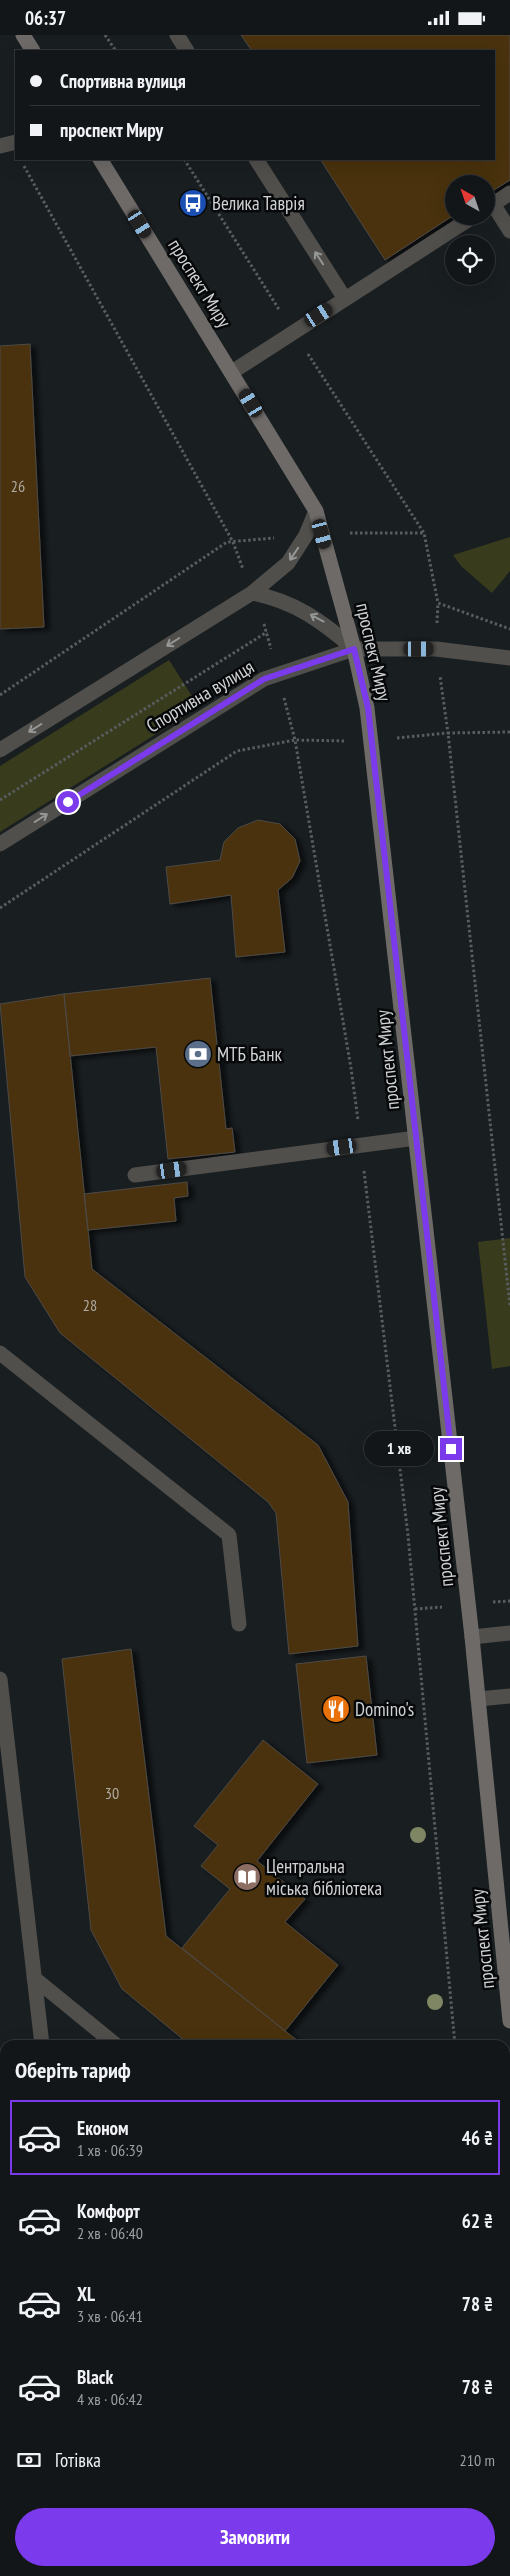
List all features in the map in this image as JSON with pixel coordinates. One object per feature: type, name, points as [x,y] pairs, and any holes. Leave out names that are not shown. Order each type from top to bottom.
[{"type":"street","points":[[23,35],[32,50]]},
{"type":"street","points":[[177,35],[186,50]]},
{"type":"street","points":[[0,145],[15,141]]},
{"type":"street","name":"проспект Миру","points":[[101,160],[316,511],[354,649],[368,708],[472,1637],[510,2021]]},
{"type":"street","points":[[257,160],[346,299]]},
{"type":"street","points":[[495,203],[510,193]]},
{"type":"street","points":[[495,212],[510,231]]},
{"type":"street","points":[[232,372],[460,225]]},
{"type":"street","points":[[0,750],[252,593],[288,563],[306,535],[316,511]]},
{"type":"street","points":[[252,593],[276,598],[323,621],[354,649]]},
{"type":"street","name":"Спортивна вулиця","points":[[0,844],[264,679],[354,649],[436,649],[510,658]]},
{"type":"street","points":[[135,1175],[416,1138]]},
{"type":"street","points":[[0,1353],[229,1535],[239,1624]]},
{"type":"street","points":[[472,1637],[510,1633]]},
{"type":"street","points":[[0,1679],[41,2040]]},
{"type":"street","points":[[478,1699],[510,1696]]},
{"type":"street","points":[[34,1978],[110,2040]]},
{"type":"path","points":[[105,35],[115,50]]},
{"type":"path","points":[[21,160],[233,541]]},
{"type":"path","points":[[322,534],[424,533],[438,603],[510,629]]},
{"type":"path","points":[[0,695],[227,542],[306,535]]},
{"type":"path","points":[[0,800],[267,633]]},
{"type":"path","points":[[510,732],[448,733],[510,1306]]},
{"type":"path","points":[[0,908],[237,751],[295,740],[351,1068],[361,1145],[408,1535],[455,2040]]},
{"type":"green space","points":[[510,537],[510,571],[492,593],[461,566],[453,555]]},
{"type":"green space","points":[[169,660],[199,707],[0,832],[0,766]]},
{"type":"green space","points":[[510,1238],[510,1366],[492,1369],[478,1242]]},
{"type":"building","points":[[241,35],[510,35],[510,180],[495,189],[495,175],[445,175],[445,221],[385,260],[321,160],[495,160],[495,50],[251,50]]},
{"type":"building","points":[[30,344],[44,627],[0,629],[0,346]]},
{"type":"building","points":[[258,820],[280,824],[295,839],[300,861],[292,878],[278,890],[285,952],[236,957],[231,895],[170,904],[166,867],[220,860],[224,842],[238,828]]},
{"type":"building","points":[[210,978],[226,1129],[232,1128],[235,1152],[168,1159],[156,1047],[70,1056],[64,994]]},
{"type":"building","points":[[64,994],[92,1269],[318,1445],[348,1502],[358,1646],[289,1654],[276,1513],[268,1502],[60,1333],[25,1277],[0,1004]]},
{"type":"building","points":[[187,1182],[188,1196],[174,1198],[176,1221],[88,1230],[84,1194]]},
{"type":"building","points":[[131,1649],[166,1936],[297,2040],[184,2040],[122,1989],[91,1930],[62,1659]]},
{"type":"building","name":"Domino's","points":[[366,1656],[377,1755],[307,1763],[296,1664]]},
{"type":"building","name":"Центральна міська бібліотека","points":[[263,1740],[318,1784],[257,1861],[305,1899],[285,1922],[338,1965],[285,2031],[182,1948],[230,1889],[201,1866],[218,1845],[194,1826]]},
{"type":"place","name":"Велика Таврія","points":[[193,203]]},
{"type":"place","name":"МТБ Банк","points":[[198,1054]]},
{"type":"place","name":"Domino's","points":[[336,1709]]},
{"type":"place","name":"Центральна міська бібліотека","points":[[247,1877]]},
{"type":"route","points":[[68,802],[264,679],[354,649],[368,708],[451,1449]]}]
